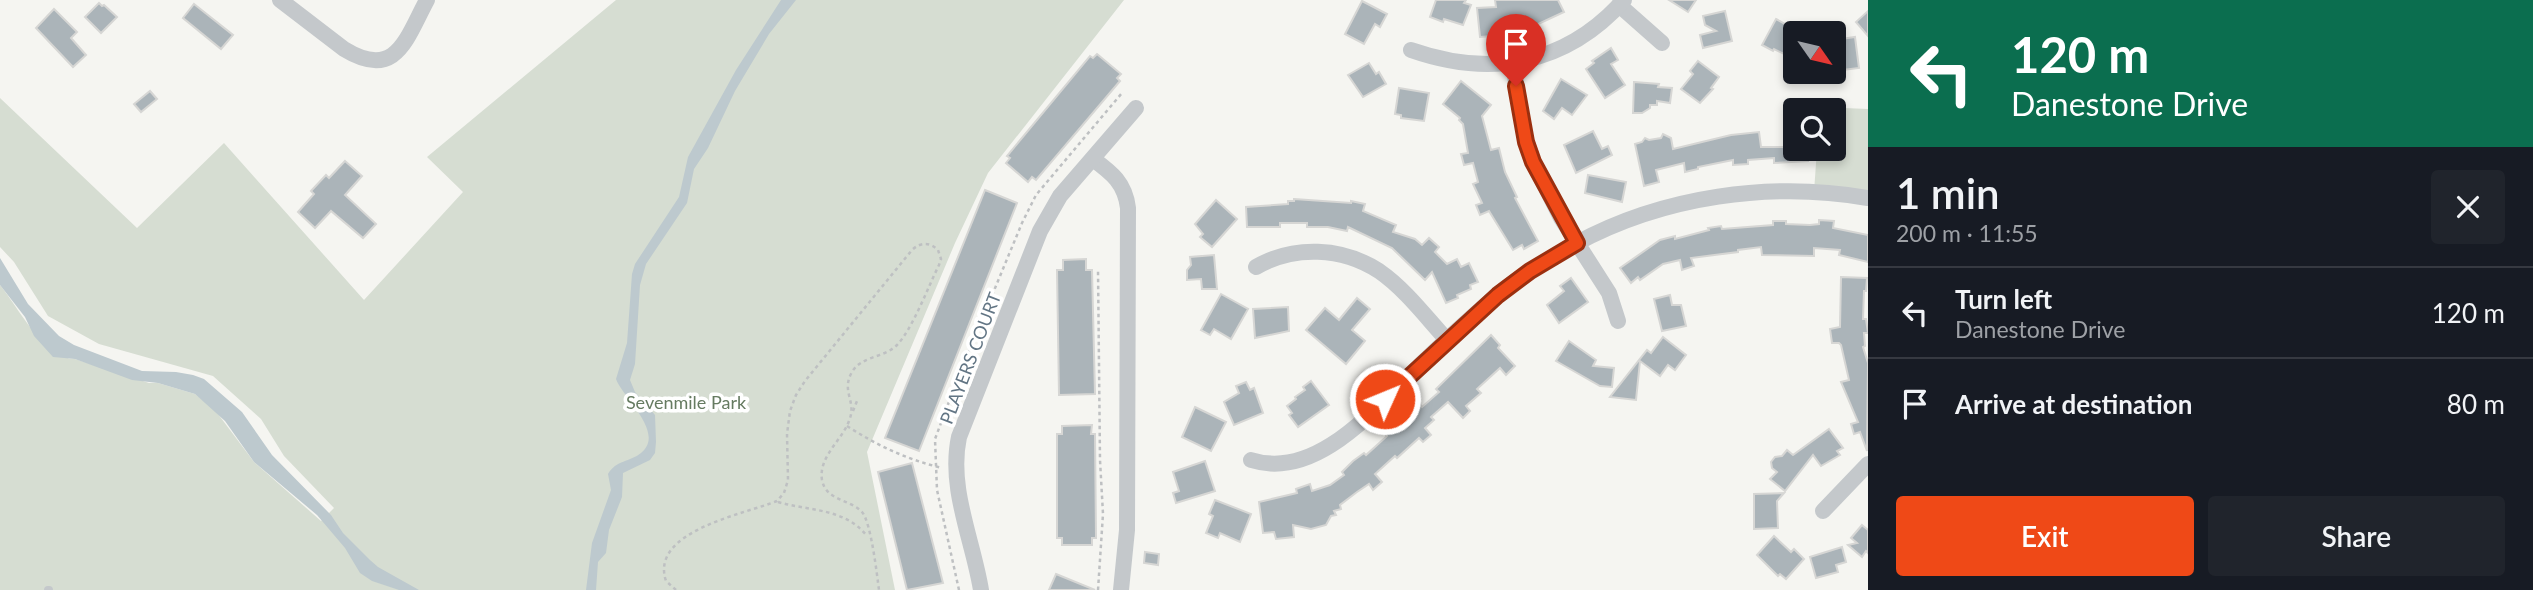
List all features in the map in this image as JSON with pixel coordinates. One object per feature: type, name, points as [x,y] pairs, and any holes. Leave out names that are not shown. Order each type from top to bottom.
[{"type":"street","points":[[280,0],[344,49],[374,62],[386,60],[399,49],[428,0]]},
{"type":"street","points":[[1410,50],[1462,63],[1513,63],[1535,58],[1573,43],[1621,3],[1662,43]]},
{"type":"street","points":[[1513,63],[1529,152],[1549,196],[1609,292],[1618,321]]},
{"type":"street","name":"PLAYERS COURT","points":[[981,590],[956,471],[957,450],[965,421],[1053,205],[1136,108]]},
{"type":"street","points":[[1093,159],[1125,190],[1128,208],[1128,530],[1121,590]]},
{"type":"street","points":[[1251,460],[1269,465],[1288,464],[1329,446],[1361,422],[1447,340],[1512,284],[1577,243],[1650,213],[1710,198],[1778,191],[1868,198]]},
{"type":"street","points":[[1256,267],[1292,253],[1327,252],[1352,258],[1386,277],[1447,340]]},
{"type":"street","points":[[1823,511],[1868,464]]},
{"type":"path","points":[[676,590],[666,581],[664,567],[668,555],[680,539],[711,524],[777,501],[784,493],[789,480],[788,425],[794,399],[802,385],[912,250],[921,244],[934,246],[939,252],[940,262],[904,337],[888,351],[864,361],[852,370],[846,388],[852,414]]},
{"type":"path","points":[[1098,269],[1103,514],[1098,590]]},
{"type":"path","points":[[857,401],[848,426],[824,463],[822,479],[831,494],[862,512],[874,552],[879,590]]},
{"type":"path","points":[[848,426],[878,446],[907,459],[956,471]]},
{"type":"path","points":[[777,501],[841,516],[857,524],[869,538]]},
{"type":"green space","name":"Sevenmile Park","points":[[616,0],[1124,0],[988,173],[955,243],[867,452],[895,590],[0,590],[0,285],[33,330],[53,351],[64,357],[149,383],[195,394],[215,410],[254,462],[321,521],[334,508],[284,456],[261,419],[213,376],[99,344],[48,316],[14,262],[0,247],[0,98],[137,228],[224,143],[364,300],[463,192],[427,157]]},
{"type":"green space","points":[[1846,108],[1868,109],[1868,198],[1814,192],[1816,161],[1846,161]]},
{"type":"shaded area","points":[[781,0],[796,0],[769,34],[735,91],[708,148],[694,169],[687,203],[646,264],[640,285],[635,364],[630,380],[635,392],[655,415],[655,453],[650,460],[623,473],[622,497],[609,530],[606,553],[598,562],[596,590],[586,590],[592,543],[611,490],[608,474],[615,466],[641,453],[649,436],[646,426],[616,379],[627,343],[635,264],[679,197],[688,157],[736,70]]},
{"type":"shaded area","points":[[0,258],[28,304],[59,336],[74,345],[142,371],[176,372],[204,379],[242,412],[272,455],[331,515],[343,533],[370,560],[419,590],[399,590],[372,581],[360,573],[345,548],[317,515],[254,462],[225,421],[195,394],[158,383],[132,380],[75,359],[53,357],[34,336],[25,317],[0,285]]},
{"type":"building","points":[[1436,0],[1466,0],[1464,3],[1471,5],[1463,25],[1430,17]]},
{"type":"building","points":[[1495,0],[1558,0],[1564,12],[1517,34],[1480,37],[1477,8],[1496,7]]},
{"type":"building","points":[[1669,0],[1696,0],[1688,12]]},
{"type":"building","points":[[1362,1],[1387,14],[1380,27],[1375,24],[1364,44],[1345,34]]},
{"type":"building","points":[[99,3],[117,17],[101,33],[85,17]]},
{"type":"building","points":[[194,4],[233,35],[221,49],[183,18]]},
{"type":"building","points":[[54,9],[77,32],[71,38],[86,55],[73,67],[36,28]]},
{"type":"building","points":[[1725,11],[1732,41],[1703,48],[1700,35],[1716,31],[1705,25],[1703,16]]},
{"type":"building","points":[[1868,11],[1868,36],[1856,22]]},
{"type":"building","points":[[1776,19],[1783,23],[1783,54],[1762,45]]},
{"type":"building","points":[[1855,37],[1859,68],[1846,70],[1846,38]]},
{"type":"building","points":[[1611,48],[1618,60],[1611,64],[1625,85],[1605,98],[1586,69],[1594,63],[1592,61]]},
{"type":"building","points":[[1097,54],[1121,74],[1117,78],[1120,81],[1036,180],[1032,177],[1028,182],[1006,163],[1010,158],[1007,156],[1090,56],[1093,58]]},
{"type":"building","points":[[1698,61],[1719,77],[1711,88],[1713,89],[1700,103],[1681,89],[1693,74],[1690,71]]},
{"type":"building","points":[[1369,63],[1376,74],[1379,72],[1386,84],[1363,97],[1348,75]]},
{"type":"building","points":[[1561,79],[1587,95],[1572,115],[1562,108],[1554,119],[1543,111]]},
{"type":"building","points":[[1461,81],[1491,105],[1482,116],[1491,150],[1499,148],[1505,172],[1517,197],[1515,198],[1538,241],[1524,249],[1522,245],[1513,250],[1489,211],[1480,215],[1476,205],[1482,203],[1473,184],[1478,182],[1473,163],[1464,165],[1461,154],[1468,153],[1463,124],[1460,118],[1443,104]]},
{"type":"building","points":[[1634,82],[1672,88],[1670,103],[1657,101],[1657,105],[1650,105],[1650,108],[1642,113],[1633,113]]},
{"type":"building","points":[[1399,88],[1429,93],[1424,121],[1401,118],[1401,115],[1395,114]]},
{"type":"building","points":[[150,91],[157,99],[141,112],[134,104]]},
{"type":"building","points":[[1593,131],[1602,149],[1608,146],[1612,155],[1576,173],[1564,145]]},
{"type":"building","points":[[1759,132],[1761,147],[1783,147],[1783,161],[1808,161],[1774,163],[1774,158],[1748,160],[1748,164],[1733,165],[1733,160],[1685,172],[1684,163],[1656,170],[1659,182],[1644,186],[1635,144],[1645,138],[1661,138],[1663,134],[1671,138],[1673,149],[1731,135]]},
{"type":"building","points":[[345,161],[362,176],[345,195],[376,224],[363,238],[331,211],[315,228],[298,212],[314,194],[311,191],[326,175],[329,178]]},
{"type":"building","points":[[1588,175],[1626,182],[1622,202],[1585,193]]},
{"type":"building","points":[[985,190],[1017,203],[919,451],[885,438]]},
{"type":"building","points":[[1294,199],[1365,204],[1363,211],[1396,225],[1393,232],[1415,239],[1422,245],[1429,238],[1439,247],[1435,252],[1447,264],[1457,259],[1461,267],[1469,263],[1478,282],[1470,285],[1471,289],[1457,295],[1458,298],[1446,303],[1432,272],[1425,280],[1392,248],[1348,227],[1347,231],[1307,227],[1307,223],[1280,223],[1280,227],[1247,227],[1246,207],[1288,204],[1288,201]]},
{"type":"building","points":[[1216,200],[1237,219],[1212,247],[1200,237],[1203,234],[1195,224]]},
{"type":"building","points":[[1819,220],[1834,221],[1833,228],[1868,235],[1868,262],[1839,255],[1840,250],[1814,248],[1814,256],[1762,255],[1761,247],[1691,258],[1694,266],[1682,270],[1680,260],[1663,264],[1631,283],[1620,268],[1660,240],[1675,236],[1675,239],[1709,230],[1708,228],[1773,225],[1773,221],[1810,225],[1819,224]]},
{"type":"building","points":[[1214,255],[1217,289],[1202,289],[1201,279],[1187,280],[1190,257]]},
{"type":"building","points":[[1086,259],[1086,270],[1092,270],[1095,394],[1059,395],[1057,270],[1063,270],[1063,260]]},
{"type":"building","points":[[1841,277],[1867,278],[1863,319],[1866,319],[1868,333],[1864,333],[1863,347],[1868,363],[1867,451],[1860,432],[1854,434],[1851,424],[1858,422],[1841,382],[1849,380],[1841,345],[1832,343],[1830,329],[1840,327]]},
{"type":"building","points":[[1571,278],[1588,302],[1559,323],[1547,305],[1564,291],[1560,286]]},
{"type":"building","points":[[1221,294],[1248,309],[1231,339],[1214,329],[1210,335],[1201,330]]},
{"type":"building","points":[[1670,295],[1672,305],[1681,305],[1686,326],[1662,331],[1654,299]]},
{"type":"building","points":[[1357,298],[1370,309],[1352,330],[1365,341],[1346,364],[1306,330],[1325,308],[1339,320]]},
{"type":"building","points":[[1288,307],[1289,331],[1255,338],[1253,309]]},
{"type":"building","points":[[1491,335],[1500,345],[1498,348],[1515,366],[1506,375],[1500,368],[1477,389],[1481,393],[1466,406],[1470,411],[1463,418],[1448,402],[1431,417],[1434,420],[1425,428],[1431,435],[1423,442],[1419,438],[1397,458],[1395,456],[1375,474],[1382,482],[1373,490],[1369,484],[1340,505],[1341,509],[1334,511],[1336,515],[1331,516],[1326,525],[1311,529],[1293,525],[1294,537],[1276,539],[1274,532],[1263,533],[1259,502],[1297,493],[1296,489],[1310,484],[1312,491],[1330,485],[1344,475],[1342,472],[1353,461],[1364,453],[1366,455],[1395,425],[1439,392],[1436,389]]},
{"type":"building","points":[[1663,337],[1686,355],[1675,370],[1668,365],[1660,376],[1640,361],[1636,400],[1610,397],[1647,350],[1651,353]]},
{"type":"building","points":[[1569,341],[1596,360],[1593,366],[1614,368],[1612,387],[1600,386],[1556,361]]},
{"type":"building","points":[[1311,381],[1329,405],[1298,427],[1289,415],[1292,413],[1287,406]]},
{"type":"building","points":[[1246,382],[1250,390],[1254,388],[1263,413],[1234,425],[1224,402],[1239,393],[1236,386]]},
{"type":"building","points":[[1195,407],[1226,422],[1211,451],[1182,437]]},
{"type":"building","points":[[1092,425],[1091,434],[1095,434],[1096,538],[1092,538],[1092,545],[1062,545],[1062,538],[1057,538],[1057,434],[1062,434],[1062,426]]},
{"type":"building","points":[[1829,429],[1843,448],[1837,451],[1840,455],[1821,466],[1813,455],[1785,491],[1770,479],[1777,472],[1772,468],[1771,462],[1775,457],[1782,456],[1787,450],[1793,455]]},
{"type":"building","points":[[1205,461],[1215,491],[1176,503],[1173,493],[1179,491],[1173,472]]},
{"type":"building","points":[[912,463],[943,583],[907,590],[878,472]]},
{"type":"building","points":[[1784,493],[1777,501],[1778,528],[1754,529],[1754,494]]},
{"type":"building","points":[[1215,500],[1251,514],[1240,542],[1220,533],[1218,538],[1206,533],[1213,516],[1209,514]]},
{"type":"building","points":[[1862,525],[1868,530],[1868,553],[1866,551],[1862,557],[1848,545],[1857,543],[1851,538]]},
{"type":"building","points":[[1774,536],[1791,552],[1794,549],[1804,559],[1786,579],[1780,574],[1778,576],[1757,555]]},
{"type":"building","points":[[1842,547],[1846,562],[1836,565],[1838,572],[1816,578],[1810,557]]},
{"type":"building","points":[[1145,552],[1159,554],[1158,565],[1144,563]]},
{"type":"building","points":[[1056,574],[1095,590],[1049,590]]},
{"type":"route","points":[[1385,399],[1498,295],[1530,271],[1577,243],[1549,196],[1533,162],[1526,142],[1516,86]]}]
